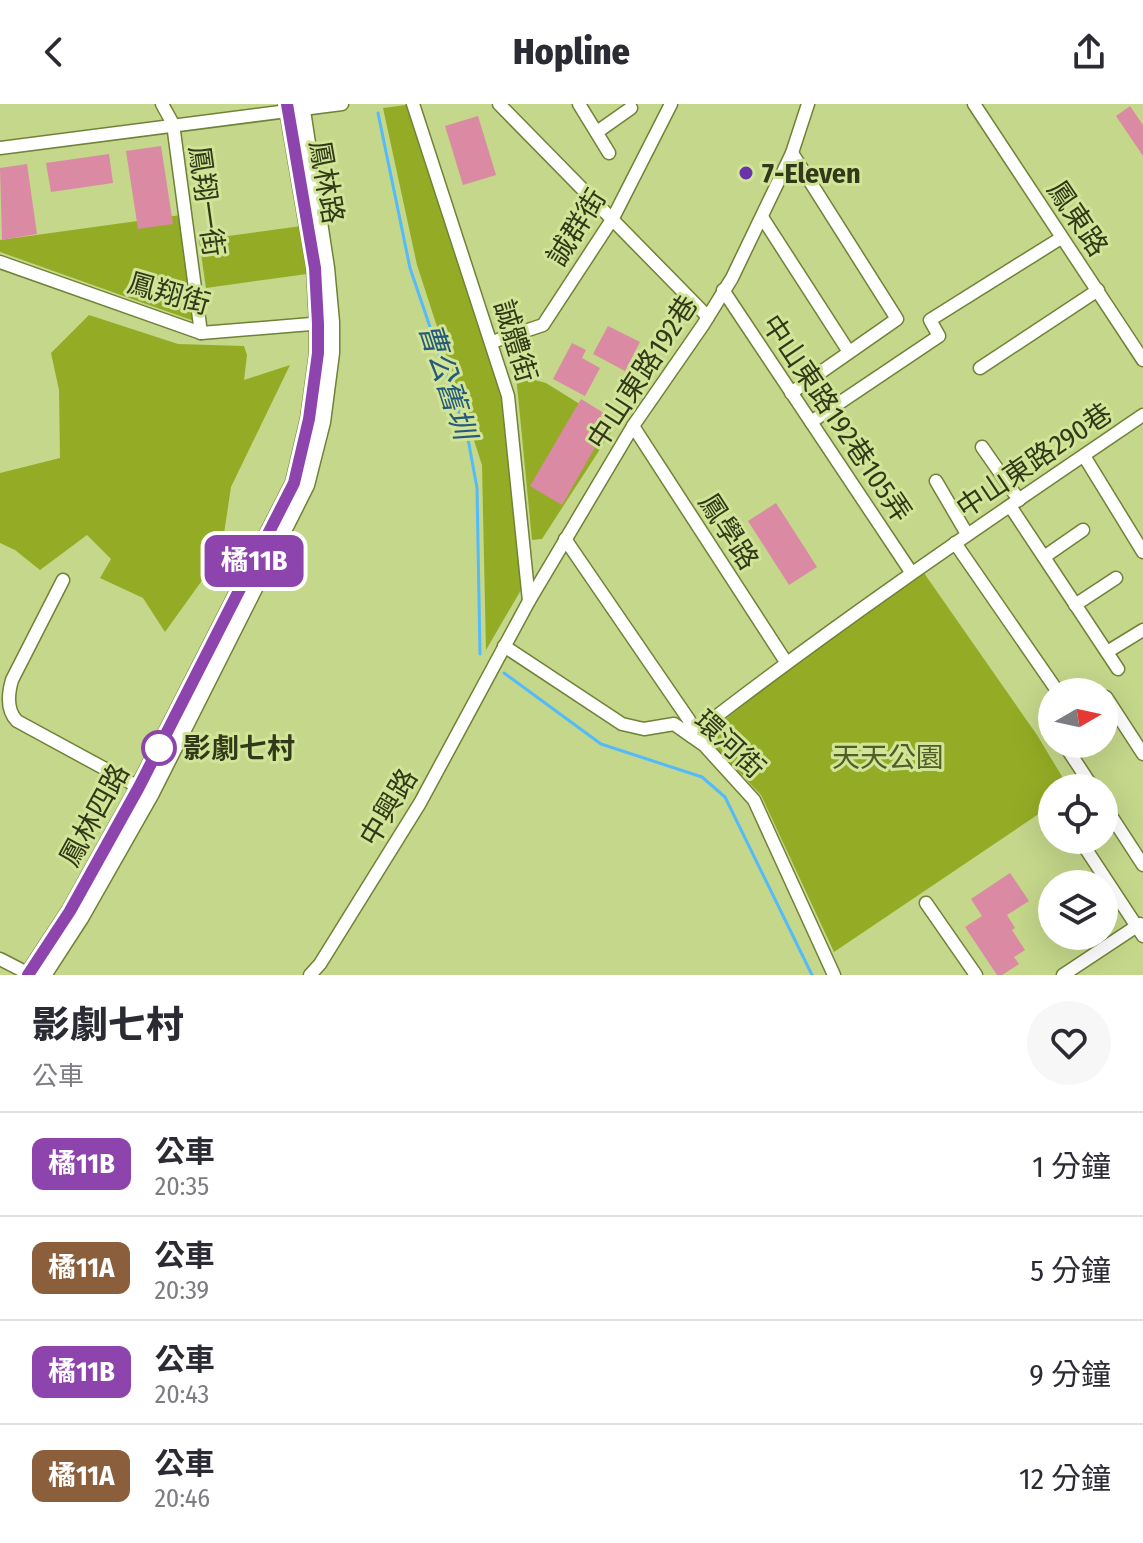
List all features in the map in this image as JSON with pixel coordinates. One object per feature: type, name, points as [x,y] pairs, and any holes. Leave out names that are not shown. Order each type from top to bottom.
[{"type":"main road","name":"鳳林路","points":[[294,106],[321,268]]},
{"type":"main road","name":"鳳林四路","points":[[33,975],[145,790],[294,483],[309,419],[324,323],[321,268]]},
{"type":"street","points":[[162,104],[173,124]]},
{"type":"street","points":[[0,148],[294,106],[342,104]]},
{"type":"street","name":"誠體街","points":[[413,104],[508,396],[529,601]]},
{"type":"street","points":[[499,104],[708,317]]},
{"type":"street","points":[[579,104],[609,153]]},
{"type":"street","name":"誠群街","points":[[492,342],[543,325],[613,218],[671,104]]},
{"type":"street","name":"中山東路192巷","points":[[500,651],[633,426],[732,278],[792,153],[808,104]]},
{"type":"street","name":"鳳東路","points":[[974,104],[1143,360]]},
{"type":"street","points":[[597,132],[631,108]]},
{"type":"street","name":"鳳翔一街","points":[[173,124],[201,333]]},
{"type":"street","points":[[791,393],[897,319],[792,153]]},
{"type":"street","points":[[762,217],[849,352]]},
{"type":"street","points":[[811,422],[939,336],[930,320],[1061,238]]},
{"type":"street","name":"鳳翔街","points":[[0,262],[201,333],[324,323]]},
{"type":"street","name":"中山東路192巷105弄","points":[[723,290],[911,572]]},
{"type":"street","points":[[980,368],[1098,290]]},
{"type":"street","name":"中山東路290巷","points":[[691,736],[786,662],[911,572],[1143,415]]},
{"type":"street","name":"鳳學路","points":[[633,426],[786,662]]},
{"type":"street","points":[[982,447],[1044,557],[1118,669]]},
{"type":"street","points":[[1084,456],[1143,552]]},
{"type":"street","points":[[936,481],[967,534]]},
{"type":"street","points":[[1044,557],[1083,530]]},
{"type":"street","points":[[565,539],[689,720],[691,736]]},
{"type":"street","points":[[955,543],[1048,678]]},
{"type":"street","points":[[1075,605],[1116,578]]},
{"type":"street","points":[[63,580],[6,677],[9,707],[17,721],[145,790]]},
{"type":"street","points":[[1107,652],[1143,630]]},
{"type":"street","name":"環河街","points":[[500,651],[622,724],[644,729],[674,724],[704,745],[754,800],[834,975]]},
{"type":"street","name":"中興路","points":[[310,975],[320,964],[420,803],[500,651]]},
{"type":"street","points":[[1118,715],[1143,754]]},
{"type":"street","points":[[1118,827],[1143,865]]},
{"type":"street","points":[[1063,975],[1141,928],[1090,854]]},
{"type":"street","points":[[926,903],[976,975]]},
{"type":"street","points":[[0,959],[33,975]]},
{"type":"green space","points":[[406,105],[501,397],[521,590],[486,650],[482,465],[417,265],[383,108]]},
{"type":"green space","points":[[181,215],[194,321],[0,252],[0,240]]},
{"type":"green space","points":[[301,226],[307,274],[206,288],[199,240]]},
{"type":"green space","points":[[89,315],[178,344],[244,346],[247,355],[244,380],[290,365],[231,487],[221,554],[165,632],[143,598],[100,578],[111,559],[87,535],[40,570],[15,550],[0,543],[0,473],[60,458],[59,390],[51,353]]},
{"type":"green space","points":[[516,375],[546,383],[615,426],[542,539],[532,540]]},
{"type":"green space","name":"天天公園","points":[[924,573],[1037,735],[1038,758],[1051,758],[1061,774],[1038,774],[1038,814],[834,952],[761,795],[714,746],[712,730],[806,655]]},
{"type":"building","points":[[1130,106],[1143,125],[1143,156],[1116,116]]},
{"type":"building","points":[[478,116],[496,175],[463,185],[445,126]]},
{"type":"building","points":[[161,146],[173,224],[138,229],[126,151]]},
{"type":"building","points":[[109,154],[113,183],[51,192],[46,163]]},
{"type":"building","points":[[27,164],[37,234],[2,240],[0,168]]},
{"type":"building","points":[[608,326],[640,342],[625,371],[593,354]]},
{"type":"building","points":[[572,343],[586,350],[582,358],[600,368],[585,396],[553,379]]},
{"type":"building","points":[[581,399],[612,418],[562,505],[530,486]]},
{"type":"building","points":[[776,503],[817,567],[789,585],[748,521]]},
{"type":"building","points":[[1010,873],[1029,901],[1007,915],[1015,928],[1012,930],[1025,950],[1014,957],[1019,964],[997,975],[965,927],[982,916],[971,899]]},
{"type":"waterway","name":"曹公舊圳","points":[[378,113],[410,268],[468,439],[477,488],[480,654]]},
{"type":"waterway","name":"曹公舊圳","points":[[504,673],[601,744],[702,777],[725,797],[812,975]]},
{"type":"bus line","name":"橘11B","points":[[28,975],[70,911],[139,787],[294,483],[309,419],[318,353],[318,324],[315,268],[287,104]]},
{"type":"place","name":"7-Eleven","points":[[746,173]]},
{"type":"place","name":"影劇七村","points":[[159,748]]}]
